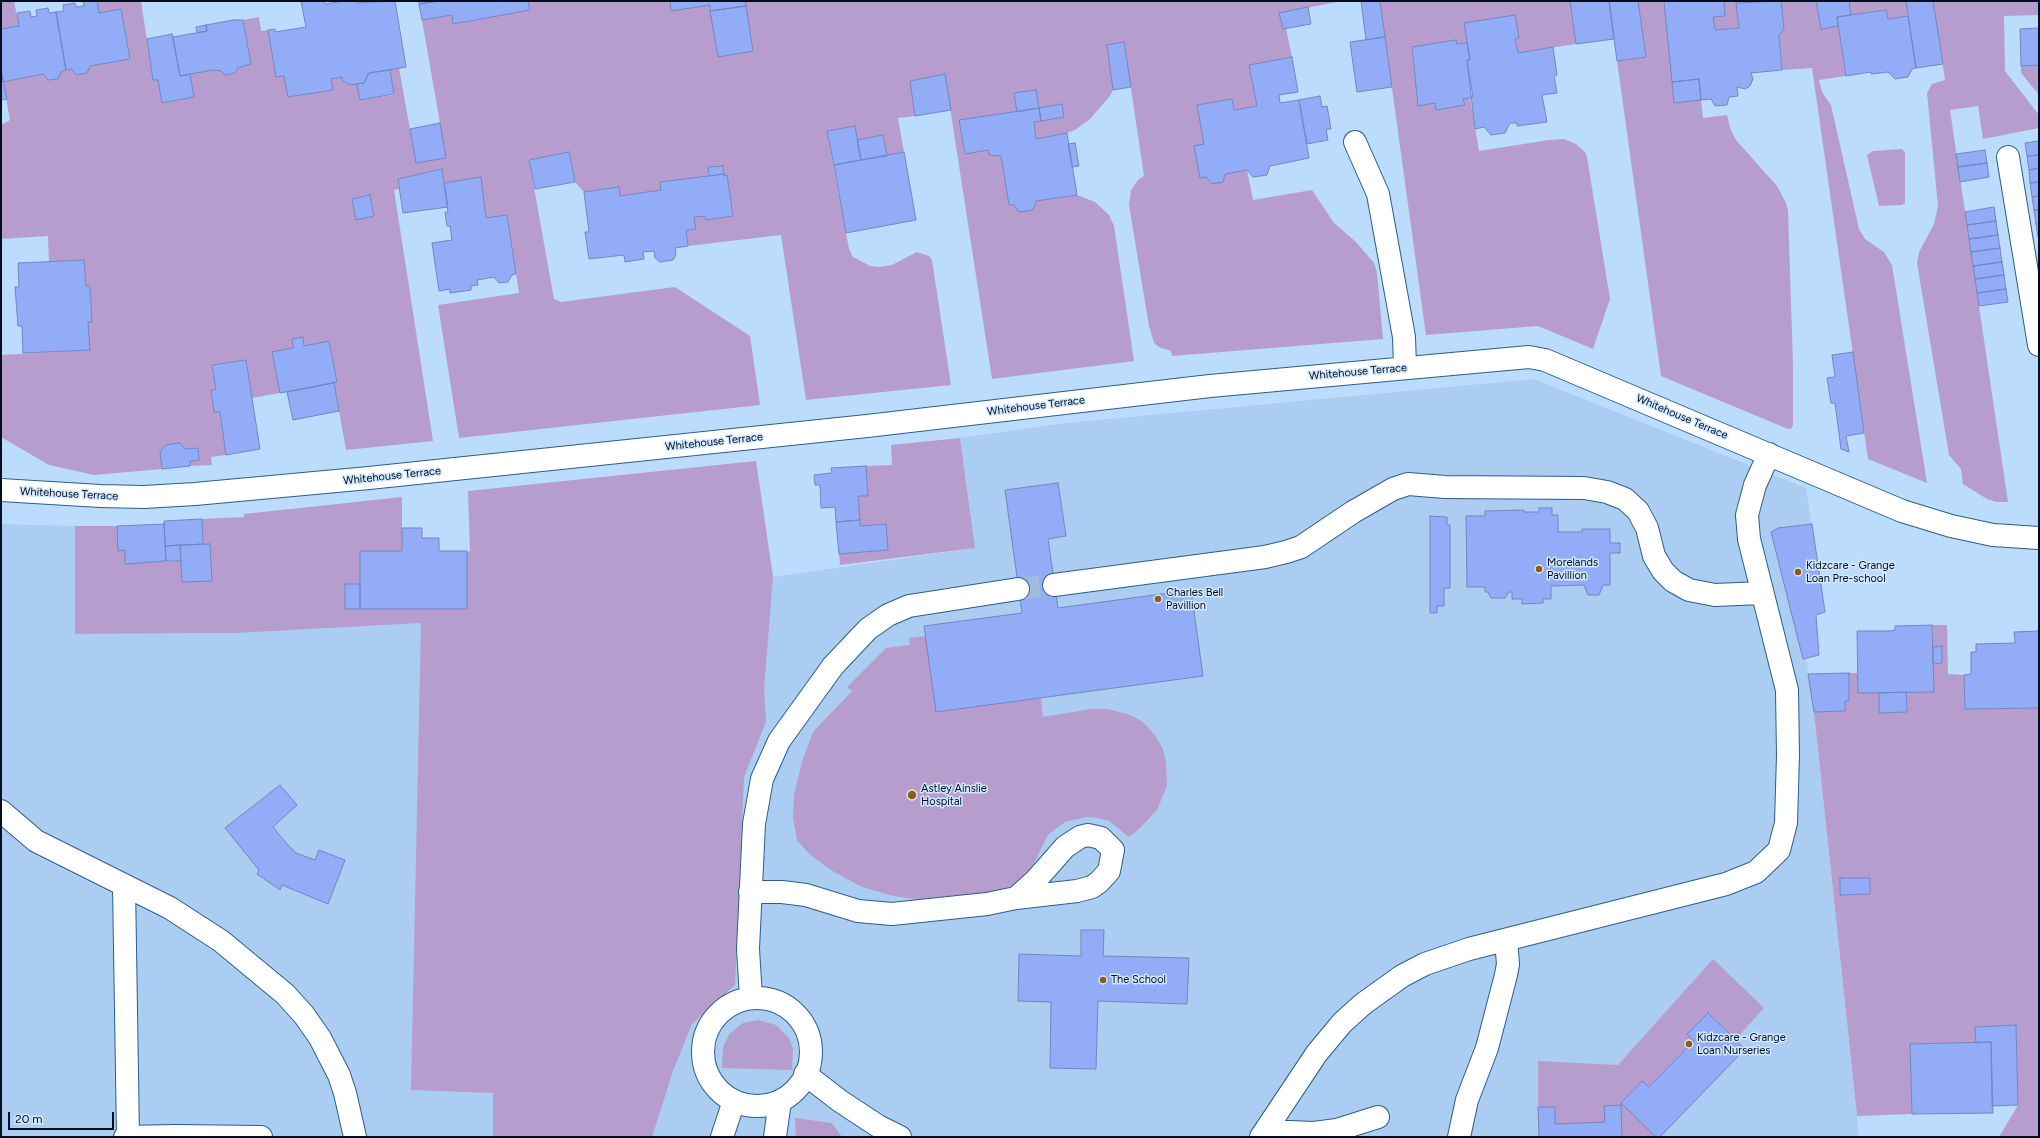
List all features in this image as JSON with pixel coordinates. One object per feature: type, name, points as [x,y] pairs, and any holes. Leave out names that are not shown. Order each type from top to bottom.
[{"type":"street","points":[[1355,142],[1378,194],[1404,337],[1405,367]]},
{"type":"street","points":[[2008,157],[2039,346]]},
{"type":"street","name":"Whitehouse Terrace","points":[[1,490],[144,497],[195,494],[369,478],[843,429],[1210,386],[1405,367],[1529,357],[1545,360],[1902,511],[1951,526],[1993,535],[2039,538]]},
{"type":"street","points":[[1263,1134],[1317,1053],[1342,1022],[1363,1004],[1402,976],[1425,964],[1469,949],[1726,884],[1756,872],[1779,850],[1786,823],[1787,696],[1784,672],[1749,539],[1747,515],[1756,485],[1769,454]]},
{"type":"street","points":[[1054,585],[1265,557],[1286,552],[1300,547],[1353,512],[1393,489],[1408,484],[1445,487],[1584,488],[1607,492],[1625,499],[1638,510],[1647,528],[1654,556],[1663,571],[1673,581],[1689,590],[1715,595],[1762,593]]},
{"type":"street","points":[[751,998],[748,949],[754,824],[762,779],[779,741],[833,666],[868,629],[888,615],[900,609],[919,605],[1018,589]]},
{"type":"street","points":[[1,811],[36,841],[170,908],[220,941],[280,990],[304,1015],[320,1038],[339,1075],[345,1093],[355,1137]]},
{"type":"street","points":[[124,885],[128,1137]]},
{"type":"street","points":[[750,892],[782,892],[806,895],[858,911],[892,914],[987,904],[1016,898]]},
{"type":"street","points":[[1459,1137],[1467,1100],[1487,1048],[1506,976],[1508,964],[1506,940]]},
{"type":"street","points":[[751,998],[761,998],[779,1003],[794,1014],[800,1021],[808,1038],[810,1047],[810,1056],[805,1074],[795,1090],[780,1101],[762,1106],[752,1106],[734,1101],[719,1090],[713,1083],[705,1067],[703,1048],[708,1030],[718,1014],[734,1004],[751,998]]},
{"type":"street","points":[[805,1074],[852,1109],[900,1137]]},
{"type":"street","points":[[722,1137],[734,1101]]},
{"type":"street","points":[[775,1137],[780,1101]]},
{"type":"street","points":[[1263,1134],[1314,1133],[1337,1130],[1378,1117]]},
{"type":"street","points":[[125,1137],[261,1137]]},
{"type":"shaded area","points":[[1,1],[14,1],[19,26],[1,29]]},
{"type":"shaded area","points":[[97,1],[141,1],[153,80],[158,80],[162,103],[194,97],[190,74],[213,70],[221,71],[225,75],[235,73],[238,68],[251,64],[243,20],[259,17],[261,31],[268,30],[276,77],[284,76],[288,97],[332,90],[331,79],[342,77],[342,80],[350,85],[357,84],[360,100],[394,95],[390,70],[399,68],[416,163],[446,158],[422,20],[452,15],[454,24],[530,10],[528,1],[670,1],[671,11],[710,5],[718,57],[753,51],[745,1],[1342,1],[1280,13],[1283,29],[1286,29],[1292,57],[1249,65],[1257,106],[1234,110],[1232,99],[1197,105],[1204,144],[1207,179],[1212,184],[1222,182],[1225,174],[1247,170],[1253,200],[1312,190],[1334,223],[1356,242],[1374,263],[1377,272],[1383,339],[1172,356],[1171,351],[1159,347],[1154,343],[1149,326],[1129,205],[1131,190],[1138,180],[1144,176],[1124,42],[1107,45],[1113,90],[1110,96],[1090,119],[1075,130],[1036,139],[1034,122],[1064,117],[1062,104],[1039,108],[1035,90],[1014,93],[1017,112],[959,121],[965,154],[988,150],[989,155],[1001,156],[1009,205],[1014,205],[1019,212],[1033,210],[1036,201],[1077,195],[1095,202],[1109,215],[1114,226],[1134,361],[992,379],[945,75],[910,81],[915,116],[898,118],[904,152],[887,156],[883,135],[857,140],[855,126],[827,131],[849,249],[853,257],[870,266],[878,267],[892,265],[917,252],[929,256],[932,260],[951,385],[806,400],[781,235],[688,246],[686,230],[696,229],[694,217],[705,216],[706,220],[733,216],[727,175],[724,176],[723,166],[708,167],[708,176],[660,182],[661,190],[620,196],[618,187],[584,192],[575,182],[569,152],[529,160],[554,299],[561,302],[675,287],[750,336],[760,405],[459,438],[438,305],[519,293],[507,215],[486,218],[480,178],[444,183],[442,169],[398,179],[399,189],[394,190],[433,441],[346,450],[334,383],[337,382],[329,341],[304,346],[303,337],[292,339],[293,348],[272,352],[280,393],[252,398],[246,360],[212,365],[216,389],[211,390],[214,412],[220,412],[226,455],[211,457],[212,465],[190,466],[190,461],[199,460],[198,448],[186,449],[179,443],[166,445],[160,452],[162,469],[94,475],[49,465],[1,437],[1,355],[89,350],[88,322],[92,321],[90,287],[86,286],[84,260],[49,262],[48,236],[1,239],[1,125],[10,120],[3,82],[43,74],[48,80],[58,79],[61,72],[72,69],[77,75],[87,73],[90,66],[130,59],[121,9],[99,13]],"holes":[[[370,195],[374,216],[356,220],[352,199]]]},
{"type":"shaded area","points":[[1380,1],[1570,1],[1576,44],[1518,53],[1515,39],[1519,38],[1457,44],[1456,40],[1412,48],[1418,105],[1435,103],[1437,110],[1464,105],[1463,99],[1470,97],[1479,151],[1564,139],[1576,144],[1585,152],[1610,299],[1593,349],[1538,326],[1426,335]]},
{"type":"shaded area","points":[[1638,1],[1664,1],[1674,103],[1701,100],[1703,118],[1727,115],[1730,128],[1736,140],[1777,186],[1786,203],[1788,210],[1793,365],[1793,425],[1791,429],[1661,376],[1617,61],[1646,57]]},
{"type":"shaded area","points":[[1724,1],[1743,1],[1736,3],[1739,28],[1715,30],[1713,17],[1725,16]]},
{"type":"shaded area","points":[[1781,1],[1816,1],[1821,29],[1838,26],[1846,76],[1819,80],[1822,92],[1831,105],[1859,229],[1865,239],[1884,252],[1892,265],[1927,483],[1868,459],[1812,68],[1782,70],[1779,36],[1784,29]]},
{"type":"shaded area","points":[[1849,1],[1906,1],[1908,16],[1888,19],[1886,10],[1851,15]]},
{"type":"shaded area","points":[[1933,1],[2039,1],[2039,15],[2004,16],[2005,71],[2039,115],[2039,128],[1983,139],[1978,106],[1950,110],[2008,502],[1997,502],[1987,499],[1963,484],[1961,469],[1949,455],[1917,263],[1919,252],[1934,224],[1938,206],[1927,93],[1932,84],[1945,80]]},
{"type":"shaded area","points":[[2039,65],[2039,95],[2021,73],[2021,66]]},
{"type":"shaded area","points":[[1902,149],[1905,152],[1905,203],[1902,205],[1879,206],[1867,155],[1873,151]]},
{"type":"shaded area","name":"Astley Ainslie Hospital","points":[[1534,379],[1806,488],[1825,612],[1816,615],[1819,655],[1806,658],[1814,712],[1859,1137],[1,1137],[1,524],[75,526],[75,634],[238,633],[473,620],[756,461],[773,577],[975,548],[960,438],[1066,423]]},
{"type":"shaded area","points":[[960,438],[975,548],[840,565],[839,554],[888,550],[886,524],[860,526],[858,496],[868,496],[866,466],[892,465],[891,445]]},
{"type":"shaded area","points":[[756,461],[773,577],[764,688],[766,722],[744,777],[735,985],[692,1024],[673,1071],[652,1137],[493,1137],[493,1093],[411,1090],[421,623],[238,633],[75,634],[75,526],[117,526],[125,550],[126,563],[181,561],[212,580],[210,544],[203,544],[202,519],[244,517],[244,514],[402,497],[402,551],[360,551],[360,584],[345,584],[345,609],[470,551],[468,491]]},
{"type":"shaded area","points":[[1932,625],[1947,625],[1948,674],[1964,675],[1965,709],[2039,708],[2039,1137],[1999,1137],[2018,1105],[2016,1025],[1976,1027],[1976,1043],[1911,1044],[1912,1114],[1857,1116],[1814,712],[1845,711],[1845,701],[1849,701],[1849,673],[1858,673],[1858,693],[1879,693],[1879,713],[1907,712],[1906,692],[1933,692],[1933,664],[1942,663],[1942,647],[1933,647]],"holes":[[[1840,878],[1870,878],[1870,894],[1841,895]]]},
{"type":"shaded area","points":[[926,636],[936,712],[1041,698],[1043,717],[1091,709],[1108,709],[1130,715],[1143,722],[1154,734],[1162,747],[1166,761],[1167,785],[1157,810],[1129,837],[1109,821],[1098,818],[1087,817],[1065,822],[1048,835],[1033,865],[1021,880],[1016,884],[989,895],[920,900],[889,895],[862,887],[834,872],[809,854],[797,840],[793,818],[794,795],[802,762],[813,732],[852,691],[847,687],[886,648],[910,645],[909,638]]},
{"type":"shaded area","name":"Kidzcare - Grange Loan Nurseries","points":[[1713,959],[1764,1008],[1735,1040],[1707,1013],[1688,1034],[1694,1041],[1649,1087],[1642,1081],[1621,1103],[1656,1137],[1622,1137],[1621,1105],[1605,1106],[1605,1122],[1555,1124],[1555,1107],[1538,1107],[1538,1061],[1618,1065]]},
{"type":"shaded area","points":[[758,1020],[776,1025],[789,1038],[793,1049],[792,1070],[722,1068],[723,1047],[730,1033],[743,1023]]},
{"type":"shaded area","points":[[795,1118],[832,1123],[842,1137],[796,1137]]},
{"type":"building","points":[[83,1],[97,1],[99,13],[121,9],[130,59],[90,66],[87,73],[76,75],[72,69],[66,70],[56,12],[64,11],[63,5],[75,3],[76,7],[84,6]]},
{"type":"building","points":[[301,1],[324,1],[325,4],[344,1],[356,1],[356,3],[395,1],[406,67],[369,73],[364,83],[350,85],[342,80],[342,77],[331,79],[333,90],[288,97],[284,76],[276,77],[268,30],[275,29],[275,32],[306,27]]},
{"type":"building","points":[[419,1],[439,1],[419,4]]},
{"type":"building","points":[[439,1],[528,1],[530,10],[453,24],[452,15],[422,20],[419,4]]},
{"type":"building","points":[[670,1],[745,1],[746,6],[710,11],[710,5],[671,11]]},
{"type":"building","points":[[1361,1],[1380,1],[1385,37],[1366,40]]},
{"type":"building","points":[[1570,1],[1609,1],[1614,39],[1576,44]]},
{"type":"building","points":[[1609,1],[1638,1],[1646,57],[1617,61]]},
{"type":"building","points":[[1664,1],[1724,1],[1725,16],[1713,17],[1715,30],[1739,28],[1736,3],[1781,1],[1784,29],[1779,36],[1782,70],[1751,73],[1753,79],[1750,86],[1745,89],[1737,87],[1738,96],[1729,97],[1727,105],[1715,106],[1711,99],[1701,100],[1699,79],[1672,82]]},
{"type":"building","points":[[1816,1],[1849,1],[1851,15],[1837,17],[1838,26],[1821,29]]},
{"type":"building","points":[[1906,1],[1933,1],[1943,64],[1916,68]]},
{"type":"building","points":[[746,6],[753,51],[718,57],[710,11]]},
{"type":"building","points":[[1308,7],[1311,24],[1283,29],[1279,13]]},
{"type":"building","points":[[48,8],[49,13],[56,12],[66,70],[61,72],[58,79],[48,80],[43,74],[3,82],[1,66],[1,29],[19,26],[17,13],[30,11],[31,17],[37,16],[36,10]]},
{"type":"building","points":[[1886,10],[1888,19],[1908,16],[1916,68],[1912,69],[1908,77],[1895,79],[1888,72],[1871,74],[1871,72],[1846,76],[1837,17]]},
{"type":"building","points":[[1515,15],[1519,38],[1515,39],[1518,53],[1553,47],[1557,75],[1554,76],[1557,93],[1542,95],[1547,122],[1517,126],[1517,123],[1510,123],[1505,133],[1491,135],[1484,127],[1475,129],[1467,60],[1470,60],[1464,23]]},
{"type":"building","points":[[233,20],[243,20],[251,64],[238,68],[235,73],[225,75],[221,71],[213,70],[180,76],[173,37],[207,31],[206,25]]},
{"type":"building","points":[[206,25],[207,31],[197,33],[196,27]]},
{"type":"building","points":[[2039,28],[2039,65],[2021,66],[2020,29]]},
{"type":"building","points":[[172,34],[180,76],[190,74],[194,97],[162,103],[158,80],[153,80],[147,39]]},
{"type":"building","points":[[1385,37],[1392,87],[1357,92],[1350,42]]},
{"type":"building","points":[[1456,40],[1457,44],[1467,43],[1470,60],[1467,60],[1473,97],[1463,99],[1465,105],[1436,110],[1435,103],[1418,106],[1412,47]]},
{"type":"building","points":[[1124,42],[1131,87],[1113,90],[1107,45]]},
{"type":"building","points":[[1292,57],[1298,92],[1279,95],[1280,103],[1299,100],[1309,158],[1270,166],[1267,175],[1253,177],[1247,170],[1225,174],[1223,182],[1212,184],[1206,177],[1200,178],[1194,146],[1204,144],[1197,105],[1232,99],[1234,110],[1257,106],[1249,65]]},
{"type":"building","points":[[390,70],[394,94],[360,100],[357,84],[364,83],[369,73]]},
{"type":"building","points":[[1,71],[7,99],[1,100]]},
{"type":"building","points":[[945,74],[951,110],[915,116],[910,81]]},
{"type":"building","points":[[1699,79],[1701,100],[1674,103],[1672,82]]},
{"type":"building","points":[[1036,90],[1039,108],[1017,112],[1014,93]]},
{"type":"building","points":[[1320,96],[1322,107],[1327,106],[1331,129],[1326,129],[1328,140],[1307,144],[1299,100]]},
{"type":"building","points":[[1062,104],[1064,117],[1041,121],[1039,108]]},
{"type":"building","points":[[1039,108],[1041,121],[1034,122],[1036,139],[1067,133],[1077,195],[1036,201],[1033,210],[1019,212],[1014,205],[1009,205],[1001,156],[989,155],[988,150],[965,154],[959,120]]},
{"type":"building","points":[[440,123],[446,158],[416,163],[410,129]]},
{"type":"building","points":[[855,126],[861,160],[834,165],[827,131]]},
{"type":"building","points":[[883,135],[887,156],[861,160],[857,140]]},
{"type":"building","points":[[2039,141],[2039,155],[2027,156],[2025,143]]},
{"type":"building","points":[[1075,143],[1079,166],[1072,167],[1068,144]]},
{"type":"building","points":[[1985,150],[1987,163],[1958,167],[1956,154]]},
{"type":"building","points":[[569,152],[575,182],[535,189],[529,160]]},
{"type":"building","points":[[904,152],[916,220],[846,233],[834,165]]},
{"type":"building","points":[[2039,155],[2039,168],[2029,170],[2027,156]]},
{"type":"building","points":[[1987,163],[1989,177],[1960,182],[1958,167]]},
{"type":"building","points":[[723,166],[724,174],[709,176],[708,167]]},
{"type":"building","points":[[2039,168],[2039,182],[2030,183],[2029,170]]},
{"type":"building","points":[[442,169],[448,207],[403,213],[398,179]]},
{"type":"building","points":[[724,174],[724,176],[727,175],[733,216],[706,220],[705,216],[694,217],[696,229],[686,230],[688,246],[675,248],[676,255],[673,260],[660,262],[655,258],[654,251],[643,252],[644,259],[625,262],[624,255],[589,259],[585,232],[589,232],[584,192],[619,187],[620,196],[661,190],[660,182]]},
{"type":"building","points":[[481,177],[486,218],[507,215],[516,274],[512,275],[508,282],[499,283],[494,277],[477,280],[478,285],[471,286],[471,290],[450,293],[450,289],[439,291],[432,243],[452,240],[450,226],[447,226],[445,212],[448,212],[444,183]]},
{"type":"building","points":[[2039,182],[2039,196],[2032,197],[2030,183]]},
{"type":"building","points":[[370,195],[374,216],[356,220],[352,199]]},
{"type":"building","points":[[2039,196],[2039,210],[2034,210],[2032,197]]},
{"type":"building","points":[[1994,207],[1996,221],[1967,225],[1965,212]]},
{"type":"building","points":[[2034,210],[2039,210],[2039,224],[2036,224]]},
{"type":"building","points":[[1996,221],[1998,235],[1969,239],[1967,225]]},
{"type":"building","points":[[2036,224],[2039,224],[2039,237],[2038,237]]},
{"type":"building","points":[[1998,235],[2000,248],[1971,252],[1969,239]]},
{"type":"building","points":[[2000,248],[2002,262],[1973,266],[1971,252]]},
{"type":"building","points":[[84,260],[86,286],[90,286],[92,322],[88,322],[90,350],[23,353],[22,326],[18,326],[15,287],[19,287],[18,263]]},
{"type":"building","points":[[2002,262],[2004,275],[1975,279],[1973,266]]},
{"type":"building","points":[[2004,275],[2006,289],[1977,293],[1975,279]]},
{"type":"building","points":[[2006,289],[2008,302],[1979,306],[1977,293]]},
{"type":"building","points":[[303,337],[304,346],[329,341],[337,382],[280,393],[272,352],[293,348],[292,339]]},
{"type":"building","points":[[1853,352],[1864,433],[1846,436],[1849,452],[1841,449],[1835,403],[1831,403],[1827,378],[1835,377],[1832,355]]},
{"type":"building","points":[[246,360],[260,449],[226,455],[220,412],[214,412],[211,390],[216,389],[212,365]]},
{"type":"building","points":[[334,383],[339,411],[293,420],[287,392]]},
{"type":"building","points":[[179,443],[186,449],[198,448],[199,460],[190,461],[190,466],[162,469],[160,452],[166,445]]},
{"type":"building","points":[[866,466],[868,496],[858,496],[860,520],[836,522],[835,507],[821,508],[820,485],[815,485],[814,475],[832,473],[831,468]]},
{"type":"building","name":"Charles Bell Pavillion","points":[[1058,483],[1066,536],[1048,539],[1058,608],[1191,590],[1203,676],[936,712],[924,626],[1022,613],[1005,490]]},
{"type":"building","name":"Morelands Pavillion","points":[[1539,508],[1552,508],[1552,515],[1558,515],[1558,532],[1582,532],[1582,529],[1610,529],[1610,543],[1620,543],[1620,553],[1610,553],[1610,585],[1603,585],[1599,595],[1588,595],[1584,585],[1551,586],[1551,599],[1543,599],[1543,603],[1522,604],[1522,599],[1512,599],[1512,592],[1509,592],[1505,598],[1491,598],[1488,592],[1485,592],[1485,587],[1467,587],[1466,516],[1485,516],[1485,511],[1524,510],[1524,512],[1539,512]]},
{"type":"building","points":[[1430,516],[1447,517],[1447,525],[1450,525],[1450,588],[1444,588],[1444,606],[1437,606],[1437,613],[1430,613]]},
{"type":"building","points":[[202,519],[203,544],[165,546],[164,521]]},
{"type":"building","points":[[860,520],[860,526],[886,524],[888,550],[839,554],[836,522]]},
{"type":"building","points":[[164,524],[166,561],[125,564],[125,550],[118,551],[117,526]]},
{"type":"building","points":[[1812,524],[1825,612],[1816,615],[1819,655],[1803,659],[1771,532],[1778,528]]},
{"type":"building","points":[[402,528],[422,528],[422,538],[439,538],[439,551],[467,551],[467,609],[360,609],[360,551],[402,551]]},
{"type":"building","points":[[210,544],[212,581],[182,582],[180,545]]},
{"type":"building","points":[[180,545],[181,561],[166,561],[165,546]]},
{"type":"building","points":[[345,584],[360,584],[360,609],[345,609]]},
{"type":"building","points":[[1932,625],[1934,692],[1858,693],[1857,631],[1889,631],[1895,630],[1895,626]]},
{"type":"building","points":[[2039,631],[2039,708],[1965,709],[1964,675],[1971,674],[1971,652],[1976,652],[1976,644],[2015,643],[2014,632]]},
{"type":"building","points":[[1942,646],[1942,663],[1933,664],[1933,647]]},
{"type":"building","points":[[1849,673],[1849,701],[1845,701],[1845,711],[1814,712],[1808,674]]},
{"type":"building","points":[[1906,692],[1907,712],[1879,713],[1879,693]]},
{"type":"building","points":[[280,785],[297,805],[273,827],[287,844],[296,853],[315,860],[319,850],[345,860],[328,904],[282,885],[280,890],[257,874],[259,870],[225,828]]},
{"type":"building","points":[[1840,878],[1870,878],[1870,894],[1840,895]]},
{"type":"building","name":"The School","points":[[1081,930],[1104,930],[1103,956],[1189,958],[1187,1004],[1098,1001],[1096,1069],[1050,1068],[1051,1002],[1018,1001],[1019,954],[1081,956]]},
{"type":"building","points":[[1708,1013],[1745,1049],[1660,1137],[1656,1137],[1621,1103],[1642,1081],[1649,1087],[1694,1041],[1687,1034]]},
{"type":"building","points":[[2016,1025],[2018,1105],[1992,1106],[1991,1042],[1976,1043],[1975,1027]]},
{"type":"building","points":[[1991,1042],[1993,1113],[1912,1114],[1910,1044]]},
{"type":"building","points":[[1621,1105],[1622,1137],[1539,1137],[1538,1107],[1555,1107],[1555,1124],[1605,1122],[1604,1106]]},
{"type":"tunnel","points":[[1018,589],[1054,585]]},
{"type":"place","name":"Morelands Pavillion","points":[[1539,569]]},
{"type":"place","name":"Kidzcare - Grange Loan Pre-school","points":[[1798,572]]},
{"type":"place","name":"Charles Bell Pavillion","points":[[1158,599]]},
{"type":"place","name":"Astley Ainslie Hospital","points":[[912,795]]},
{"type":"place","name":"The School","points":[[1103,980]]},
{"type":"place","name":"Kidzcare - Grange Loan Nurseries","points":[[1689,1044]]}]
